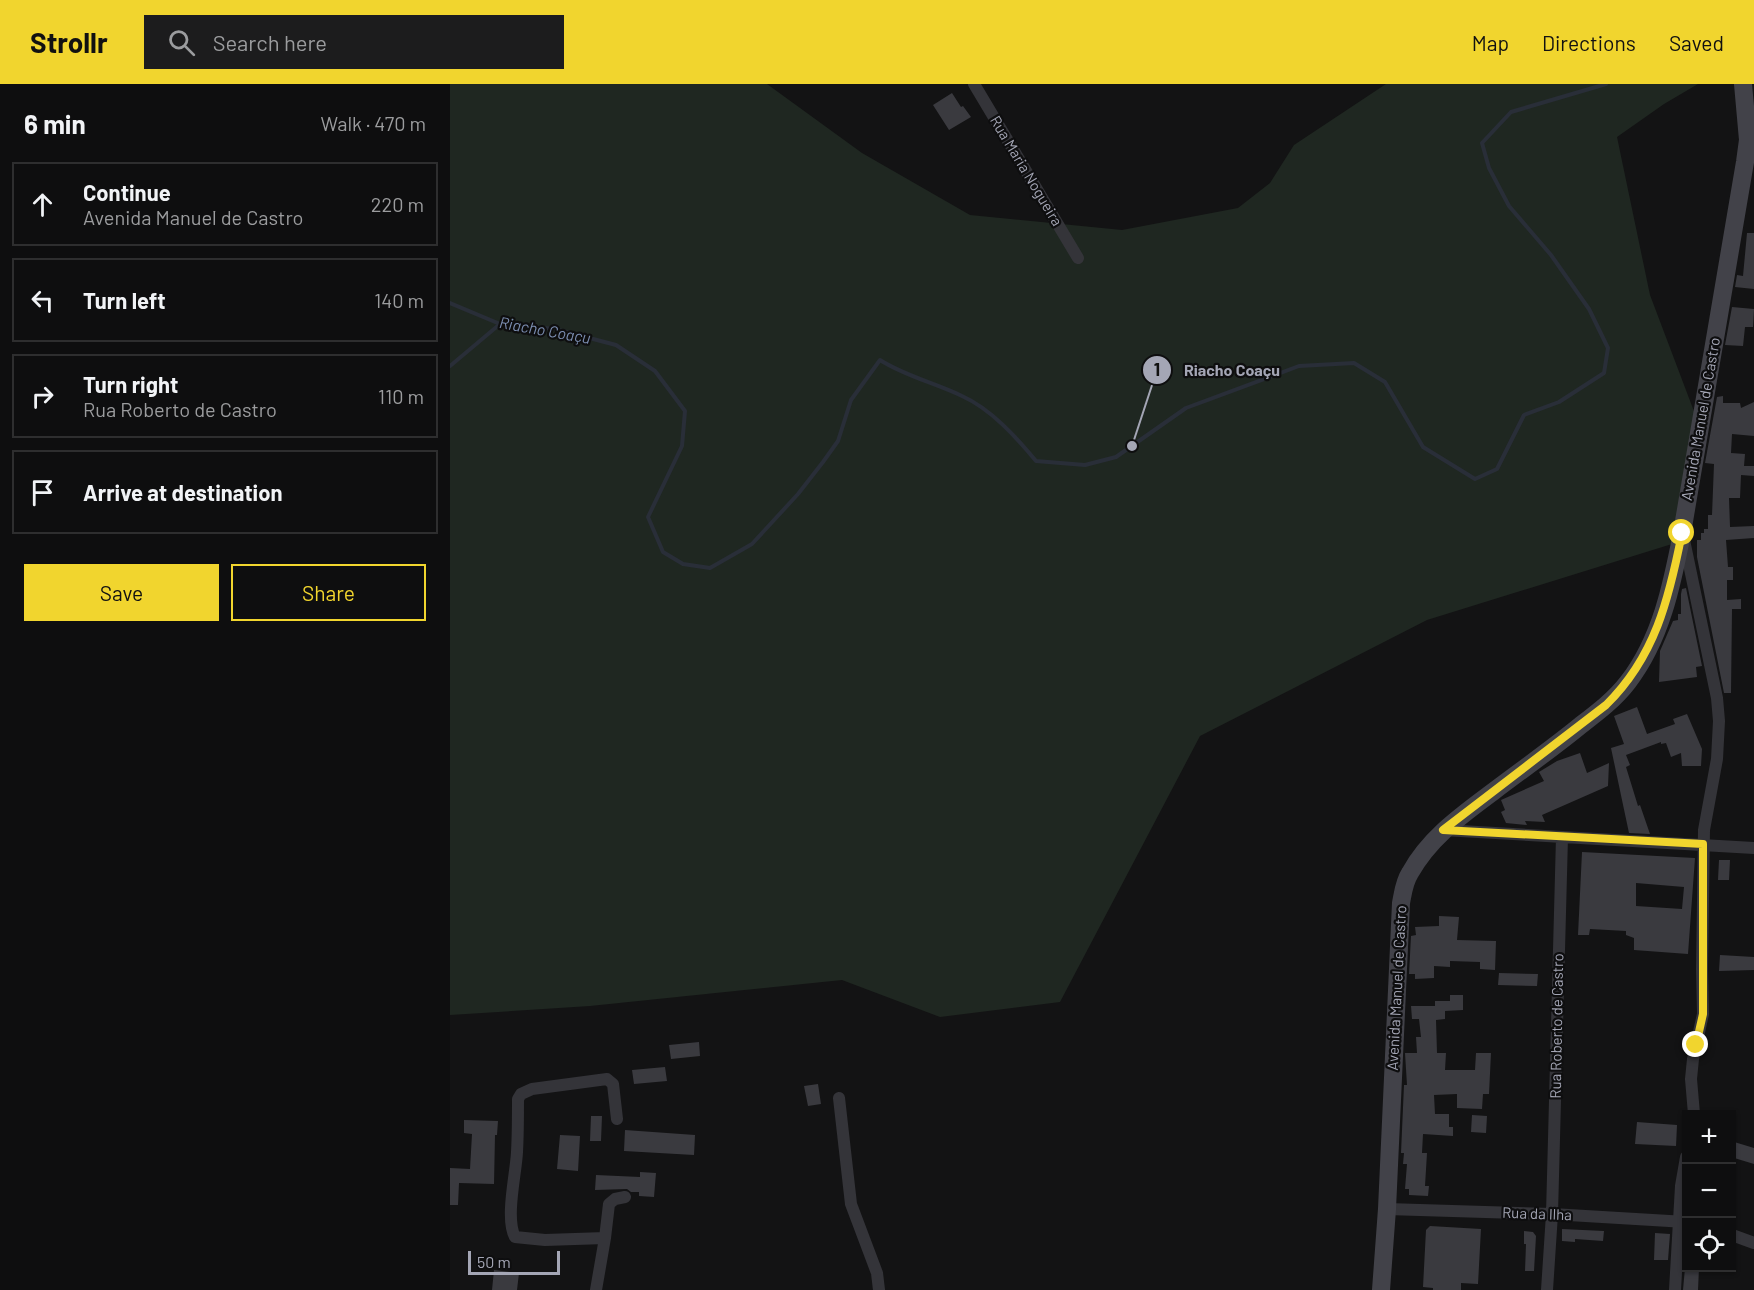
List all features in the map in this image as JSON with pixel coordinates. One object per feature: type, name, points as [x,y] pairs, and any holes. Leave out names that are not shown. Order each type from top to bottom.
[{"type":"street","name":"Rua Maria Nogueira","points":[[974,84],[1078,258]]},
{"type":"street","name":"Avenida Manuel de Castro","points":[[1381,1290],[1387,1209],[1401,903],[1409,874],[1443,830],[1598,712],[1628,683],[1659,627],[1673,578],[1682,533],[1748,140],[1743,84]]},
{"type":"street","points":[[1682,533],[1717,698],[1719,721],[1717,759],[1703,844],[1703,1014],[1691,1079],[1694,1110]]},
{"type":"street","points":[[1443,830],[1754,848]]},
{"type":"street","name":"Rua Roberto de Castro","points":[[1547,1290],[1552,1214],[1562,837]]},
{"type":"street","points":[[605,1238],[545,1240],[515,1237],[511,1226],[511,1215],[517,1152],[518,1099],[521,1094],[532,1089],[607,1079],[613,1084],[617,1119]]},
{"type":"street","points":[[839,1098],[851,1204],[877,1273],[879,1290]]},
{"type":"street","points":[[1675,1290],[1682,1222],[1681,1186],[1685,1164]]},
{"type":"street","points":[[596,1290],[609,1204],[615,1199],[625,1197]]},
{"type":"street","name":"Rua da Ilha","points":[[1387,1209],[1552,1214],[1682,1222]]},
{"type":"street","points":[[1736,1237],[1754,1243]]},
{"type":"shaded area","points":[[450,84],[767,84],[862,153],[970,215],[1122,230],[1238,208],[1270,183],[1294,145],[1386,84],[1698,84],[1664,104],[1617,137],[1650,295],[1695,414],[1672,544],[1427,620],[1200,736],[1060,1002],[940,1017],[842,980],[590,1006],[450,1015]]},
{"type":"building","points":[[952,93],[971,117],[949,130],[933,105]]},
{"type":"building","points":[[1747,233],[1754,233],[1754,289],[1735,287],[1737,275],[1743,276]]},
{"type":"building","points":[[1732,307],[1754,309],[1753,327],[1745,327],[1743,346],[1725,345]]},
{"type":"building","points":[[1723,396],[1723,403],[1740,403],[1741,408],[1754,402],[1754,436],[1732,434],[1731,453],[1745,454],[1744,466],[1754,466],[1754,476],[1741,475],[1740,498],[1729,498],[1730,527],[1754,526],[1754,538],[1726,540],[1728,567],[1733,567],[1733,580],[1727,580],[1727,600],[1741,599],[1741,609],[1732,609],[1731,693],[1724,693],[1697,557],[1697,540],[1701,540],[1701,533],[1704,533],[1704,529],[1708,529],[1708,515],[1712,515],[1714,464],[1705,463],[1717,397]]},
{"type":"building","points":[[1686,588],[1702,666],[1696,667],[1697,677],[1659,682],[1660,651],[1673,621],[1678,620],[1678,614],[1681,614],[1681,594],[1682,589]]},
{"type":"building","points":[[1637,707],[1647,734],[1675,724],[1673,719],[1687,714],[1702,749],[1701,766],[1682,766],[1681,753],[1671,757],[1666,743],[1661,744],[1661,742],[1626,755],[1630,765],[1626,767],[1638,806],[1640,805],[1650,834],[1629,833],[1611,748],[1624,744],[1614,716]]},
{"type":"building","points":[[1580,753],[1587,773],[1609,763],[1608,786],[1542,815],[1545,822],[1525,821],[1527,825],[1506,823],[1501,812],[1505,810],[1501,800],[1544,781],[1539,772],[1557,761]]},
{"type":"building","points":[[1582,852],[1695,858],[1688,954],[1634,950],[1634,938],[1626,935],[1626,931],[1590,929],[1589,935],[1578,935]],"holes":[[[1636,883],[1684,887],[1682,909],[1636,906]]]},
{"type":"building","points":[[1719,860],[1730,860],[1729,880],[1718,880]]},
{"type":"building","points":[[1439,916],[1459,917],[1457,940],[1496,941],[1495,970],[1480,969],[1480,962],[1450,961],[1450,967],[1434,966],[1434,978],[1415,979],[1415,974],[1409,974],[1411,936],[1416,935],[1415,927],[1439,926]]},
{"type":"building","points":[[1720,955],[1754,957],[1754,970],[1719,971]]},
{"type":"building","points":[[1499,973],[1538,974],[1537,986],[1498,985]]},
{"type":"building","points":[[1450,995],[1463,995],[1463,1010],[1445,1011],[1445,1019],[1436,1020],[1437,1053],[1446,1053],[1445,1070],[1475,1070],[1476,1053],[1491,1053],[1489,1094],[1483,1094],[1482,1109],[1457,1108],[1457,1094],[1434,1095],[1435,1114],[1449,1114],[1449,1127],[1453,1127],[1453,1136],[1423,1134],[1422,1153],[1427,1153],[1425,1186],[1429,1186],[1428,1196],[1409,1195],[1409,1189],[1405,1189],[1407,1164],[1403,1164],[1404,1153],[1401,1153],[1404,1085],[1407,1085],[1405,1053],[1417,1053],[1416,1037],[1421,1037],[1419,1019],[1412,1019],[1411,1006],[1435,1006],[1435,1001],[1450,1001]]},
{"type":"building","points":[[699,1042],[700,1056],[671,1059],[669,1045]]},
{"type":"building","points":[[665,1067],[667,1081],[634,1084],[632,1070]]},
{"type":"building","points":[[818,1084],[821,1104],[808,1106],[804,1086]]},
{"type":"building","points":[[1472,1115],[1487,1116],[1486,1133],[1471,1132]]},
{"type":"building","points":[[591,1116],[602,1116],[601,1141],[590,1141]]},
{"type":"building","points":[[464,1120],[498,1121],[497,1135],[495,1135],[494,1184],[459,1183],[458,1205],[450,1205],[450,1168],[470,1169],[472,1134],[464,1133]]},
{"type":"building","points":[[1637,1122],[1677,1125],[1676,1146],[1635,1144]]},
{"type":"building","points":[[625,1130],[695,1135],[694,1155],[624,1151]]},
{"type":"building","points":[[560,1135],[580,1136],[578,1171],[557,1169]]},
{"type":"building","points":[[1736,1143],[1754,1148],[1754,1164],[1736,1159]]},
{"type":"building","points":[[640,1172],[656,1173],[654,1197],[639,1196],[639,1192],[631,1192],[627,1189],[595,1190],[596,1175],[640,1177]]},
{"type":"building","points":[[1430,1226],[1481,1229],[1478,1284],[1461,1283],[1461,1290],[1433,1290],[1433,1288],[1423,1287],[1426,1230]]},
{"type":"building","points":[[1562,1229],[1604,1231],[1603,1241],[1575,1239],[1575,1242],[1562,1241]]},
{"type":"building","points":[[1524,1231],[1533,1232],[1536,1236],[1534,1271],[1525,1271]]},
{"type":"building","points":[[1655,1233],[1670,1234],[1668,1260],[1654,1260]]},
{"type":"building","points":[[494,1270],[519,1273],[517,1290],[492,1290]]},
{"type":"building","points":[[1685,1272],[1699,1272],[1698,1290],[1683,1290]]},
{"type":"waterway","name":"Riacho Coaçu","points":[[450,303],[500,324],[555,329],[616,345],[655,371],[685,411],[682,446],[648,517],[663,552],[683,564],[710,568],[752,544],[798,494],[838,441],[851,400],[880,360],[900,371],[952,391],[983,408],[1002,424],[1036,461],[1085,465],[1116,457],[1186,408],[1299,366],[1354,363],[1385,382],[1423,447],[1475,479],[1497,469],[1524,415],[1559,402],[1604,373],[1608,348],[1589,309],[1551,255],[1509,206],[1489,168],[1482,143],[1511,112],[1606,84]]},
{"type":"waterway","points":[[450,366],[500,324]]},
{"type":"place","name":"Riacho Coaçu","points":[[1132,446]]},
{"type":"route","points":[[1682,533],[1673,578],[1659,627],[1628,683],[1606,705],[1568,736],[1443,830],[1703,844],[1703,1014],[1696,1045]]}]
